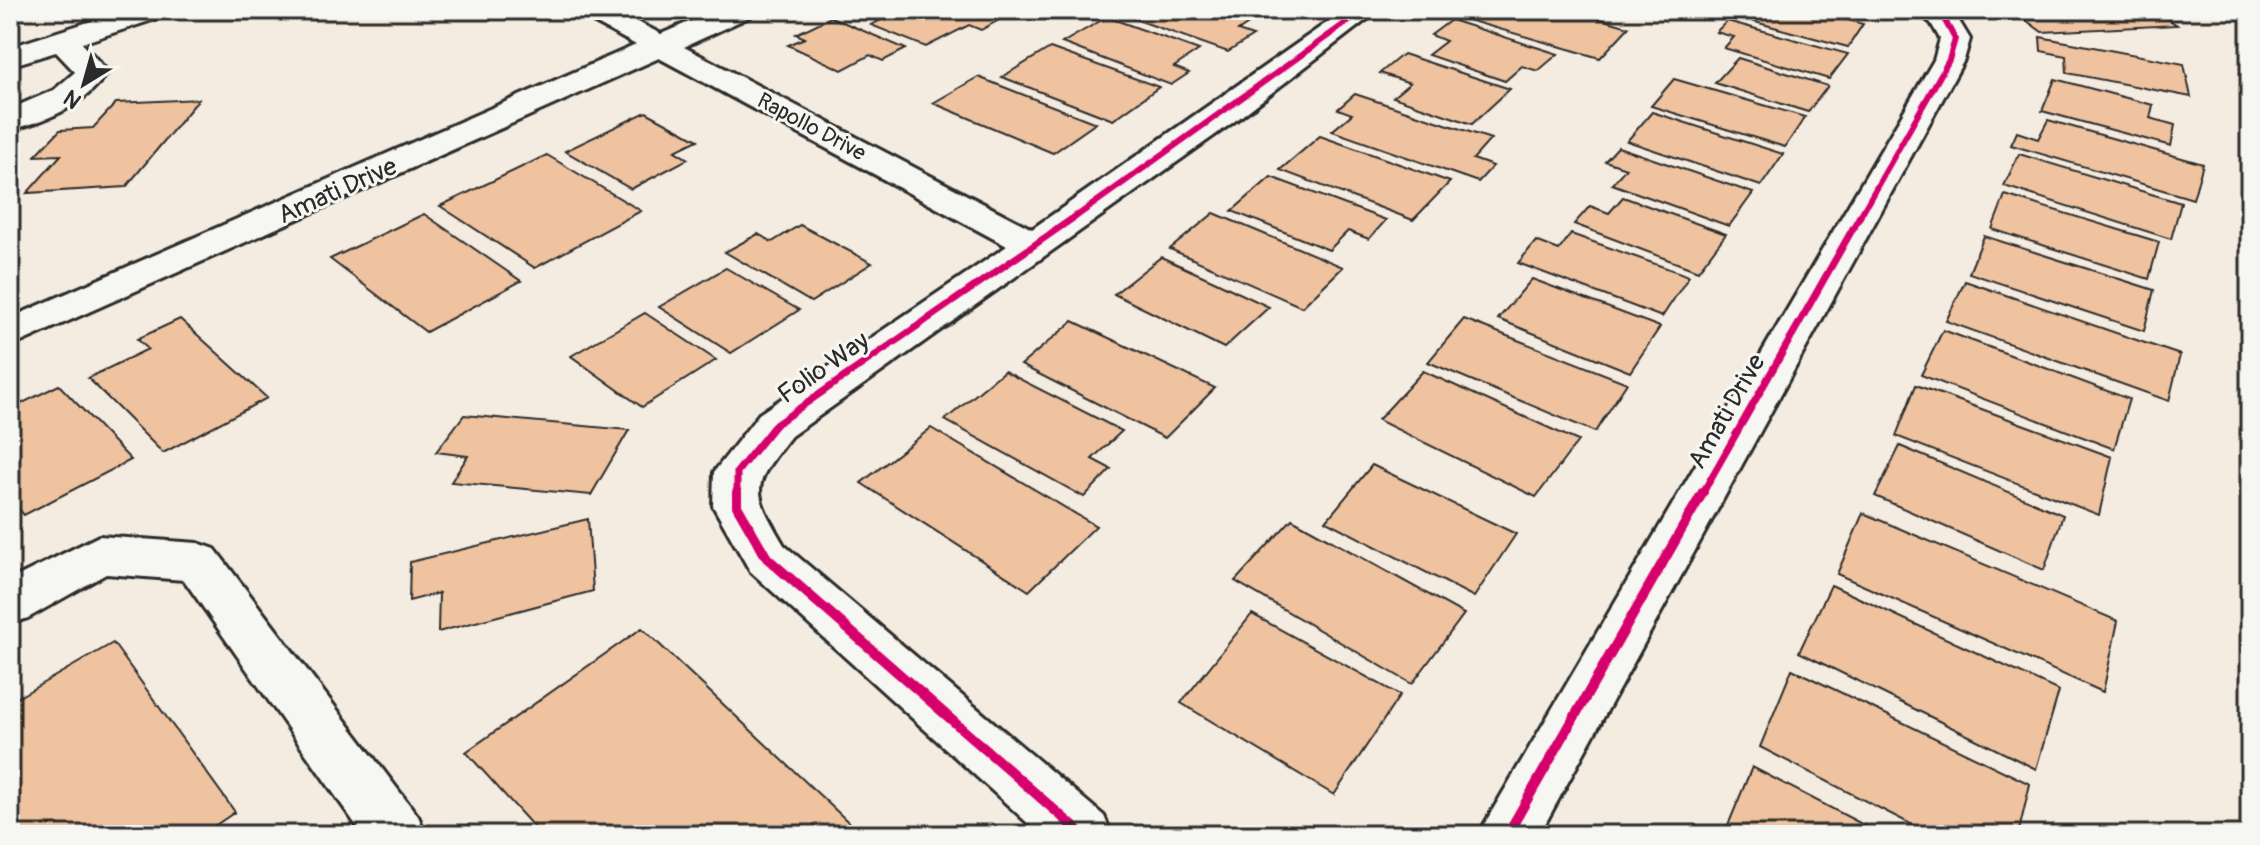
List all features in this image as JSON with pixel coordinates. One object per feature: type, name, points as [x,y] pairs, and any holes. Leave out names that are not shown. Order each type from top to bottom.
[{"type":"street","points":[[10,28],[64,25],[155,10]]},
{"type":"street","name":"Rapollo Drive","points":[[592,10],[1032,244]]},
{"type":"street","name":"Amati Drive","points":[[10,334],[741,10]]},
{"type":"street","name":"Folio Way","points":[[1083,835],[767,558],[737,506],[737,472],[775,425],[1227,111],[1364,10]]},
{"type":"street","name":"Amati Drive","points":[[1507,835],[1949,60],[1955,39],[1943,17],[1929,10]]},
{"type":"street","points":[[10,57],[64,25]]},
{"type":"street","points":[[10,120],[53,105],[80,89],[92,72],[64,25]]},
{"type":"street","points":[[10,604],[99,555],[198,562],[397,835]]},
{"type":"building","points":[[900,10],[995,10],[1008,15],[981,30],[969,25],[926,47],[871,25]]},
{"type":"building","points":[[1109,10],[1234,10],[1257,18],[1238,31],[1253,36],[1228,52]]},
{"type":"building","points":[[1470,10],[1569,10],[1629,27],[1600,58],[1461,18]]},
{"type":"building","points":[[1747,10],[1810,10],[1863,24],[1848,47],[1740,18]]},
{"type":"building","points":[[2012,10],[2155,10],[2177,25],[2042,32]]},
{"type":"building","points":[[831,17],[906,49],[883,61],[870,55],[842,70],[788,45],[805,38],[796,34]]},
{"type":"building","points":[[1107,17],[1199,50],[1174,67],[1189,73],[1171,85],[1062,43]]},
{"type":"building","points":[[1451,20],[1558,54],[1538,71],[1522,66],[1505,81],[1428,55],[1446,41],[1431,35]]},
{"type":"building","points":[[1727,21],[1848,54],[1829,79],[1724,48],[1734,37],[1716,32]]},
{"type":"building","points":[[2040,37],[2184,64],[2191,97],[2067,73],[2066,56],[2041,51]]},
{"type":"building","points":[[1050,48],[1159,87],[1113,120],[1002,77]]},
{"type":"building","points":[[1403,54],[1510,89],[1472,124],[1393,97],[1410,83],[1380,73]]},
{"type":"building","points":[[1738,58],[1828,86],[1808,112],[1715,83]]},
{"type":"building","points":[[978,77],[1096,123],[1053,153],[933,103]]},
{"type":"building","points":[[1674,79],[1805,117],[1785,147],[1651,106]]},
{"type":"building","points":[[2055,79],[2153,105],[2150,118],[2175,125],[2171,146],[2042,111]]},
{"type":"building","points":[[1355,94],[1491,139],[1473,159],[1493,166],[1478,182],[1332,131],[1352,114],[1338,109]]},
{"type":"building","points":[[199,99],[126,187],[27,193],[61,155],[35,156],[60,130],[93,128],[116,103]]},
{"type":"building","points":[[646,112],[698,140],[675,151],[688,159],[631,189],[565,151]]},
{"type":"building","points":[[1652,112],[1783,154],[1761,186],[1627,141]]},
{"type":"building","points":[[2048,120],[2203,164],[2193,199],[2011,145],[2017,132],[2038,139]]},
{"type":"building","points":[[1320,136],[1450,182],[1413,220],[1280,170]]},
{"type":"building","points":[[1618,147],[1753,193],[1729,226],[1612,184],[1626,168],[1605,161]]},
{"type":"building","points":[[2019,154],[2181,203],[2171,239],[2004,186]]},
{"type":"building","points":[[547,155],[641,211],[535,268],[440,206]]},
{"type":"building","points":[[1271,177],[1386,220],[1369,239],[1348,231],[1329,250],[1232,211]]},
{"type":"building","points":[[2005,195],[2159,242],[2149,279],[1992,229]]},
{"type":"building","points":[[1623,197],[1726,234],[1698,271],[1574,224],[1590,206],[1609,213]]},
{"type":"building","points":[[1214,213],[1343,267],[1302,307],[1170,249]]},
{"type":"building","points":[[424,214],[521,281],[426,332],[330,259]]},
{"type":"building","points":[[800,225],[872,263],[811,302],[725,252],[758,234],[772,242]]},
{"type":"building","points":[[1571,234],[1689,276],[1662,317],[1518,263],[1536,241],[1559,250]]},
{"type":"building","points":[[1984,236],[2154,290],[2144,331],[1969,273]]},
{"type":"building","points":[[1161,257],[1269,307],[1224,348],[1114,294]]},
{"type":"building","points":[[726,268],[799,310],[731,353],[659,307]]},
{"type":"building","points":[[1532,279],[1660,327],[1630,372],[1498,319]]},
{"type":"building","points":[[1965,281],[2180,355],[2169,401],[1946,321]]},
{"type":"building","points":[[645,313],[716,360],[642,407],[571,356]]},
{"type":"building","points":[[180,319],[267,398],[163,453],[88,378],[148,349],[137,339]]},
{"type":"building","points":[[1464,319],[1627,383],[1595,432],[1428,362]]},
{"type":"building","points":[[1073,321],[1215,388],[1165,438],[1021,365]]},
{"type":"building","points":[[1943,330],[2129,399],[2114,449],[1921,375]]},
{"type":"building","points":[[1004,371],[1122,431],[1092,459],[1111,469],[1084,497],[945,420]]},
{"type":"building","points":[[1423,371],[1578,441],[1536,497],[1378,420]]},
{"type":"building","points":[[59,385],[131,460],[24,515],[10,499],[10,409]]},
{"type":"building","points":[[1916,385],[2112,457],[2099,515],[1896,436]]},
{"type":"building","points":[[464,415],[629,430],[591,495],[451,482],[468,456],[436,452]]},
{"type":"building","points":[[931,428],[1096,526],[1029,591],[861,483]]},
{"type":"building","points":[[1900,446],[2063,515],[2044,570],[1875,496]]},
{"type":"building","points":[[1372,465],[1516,534],[1474,597],[1326,521]]},
{"type":"building","points":[[1863,513],[2118,621],[2103,692],[1837,574]]},
{"type":"building","points":[[588,519],[593,591],[438,632],[439,593],[409,601],[410,562]]},
{"type":"building","points":[[1292,519],[1464,614],[1412,684],[1235,581]]},
{"type":"building","points":[[1831,585],[2059,691],[2036,769],[1799,652]]},
{"type":"building","points":[[1252,614],[1400,695],[1334,795],[1181,703]]},
{"type":"building","points":[[642,628],[860,833],[541,835],[466,752]]},
{"type":"building","points":[[113,643],[235,812],[201,835],[10,835],[10,702]]},
{"type":"building","points":[[1792,669],[2030,784],[2018,835],[1932,835],[1760,747]]},
{"type":"building","points":[[1752,767],[1883,835],[1724,835]]},
{"type":"cycle path","points":[[1083,835],[767,558],[737,506],[737,472],[775,425],[1227,111],[1364,10]]},
{"type":"cycle path","points":[[1507,835],[1949,60],[1955,39],[1943,17],[1929,10]]}]
